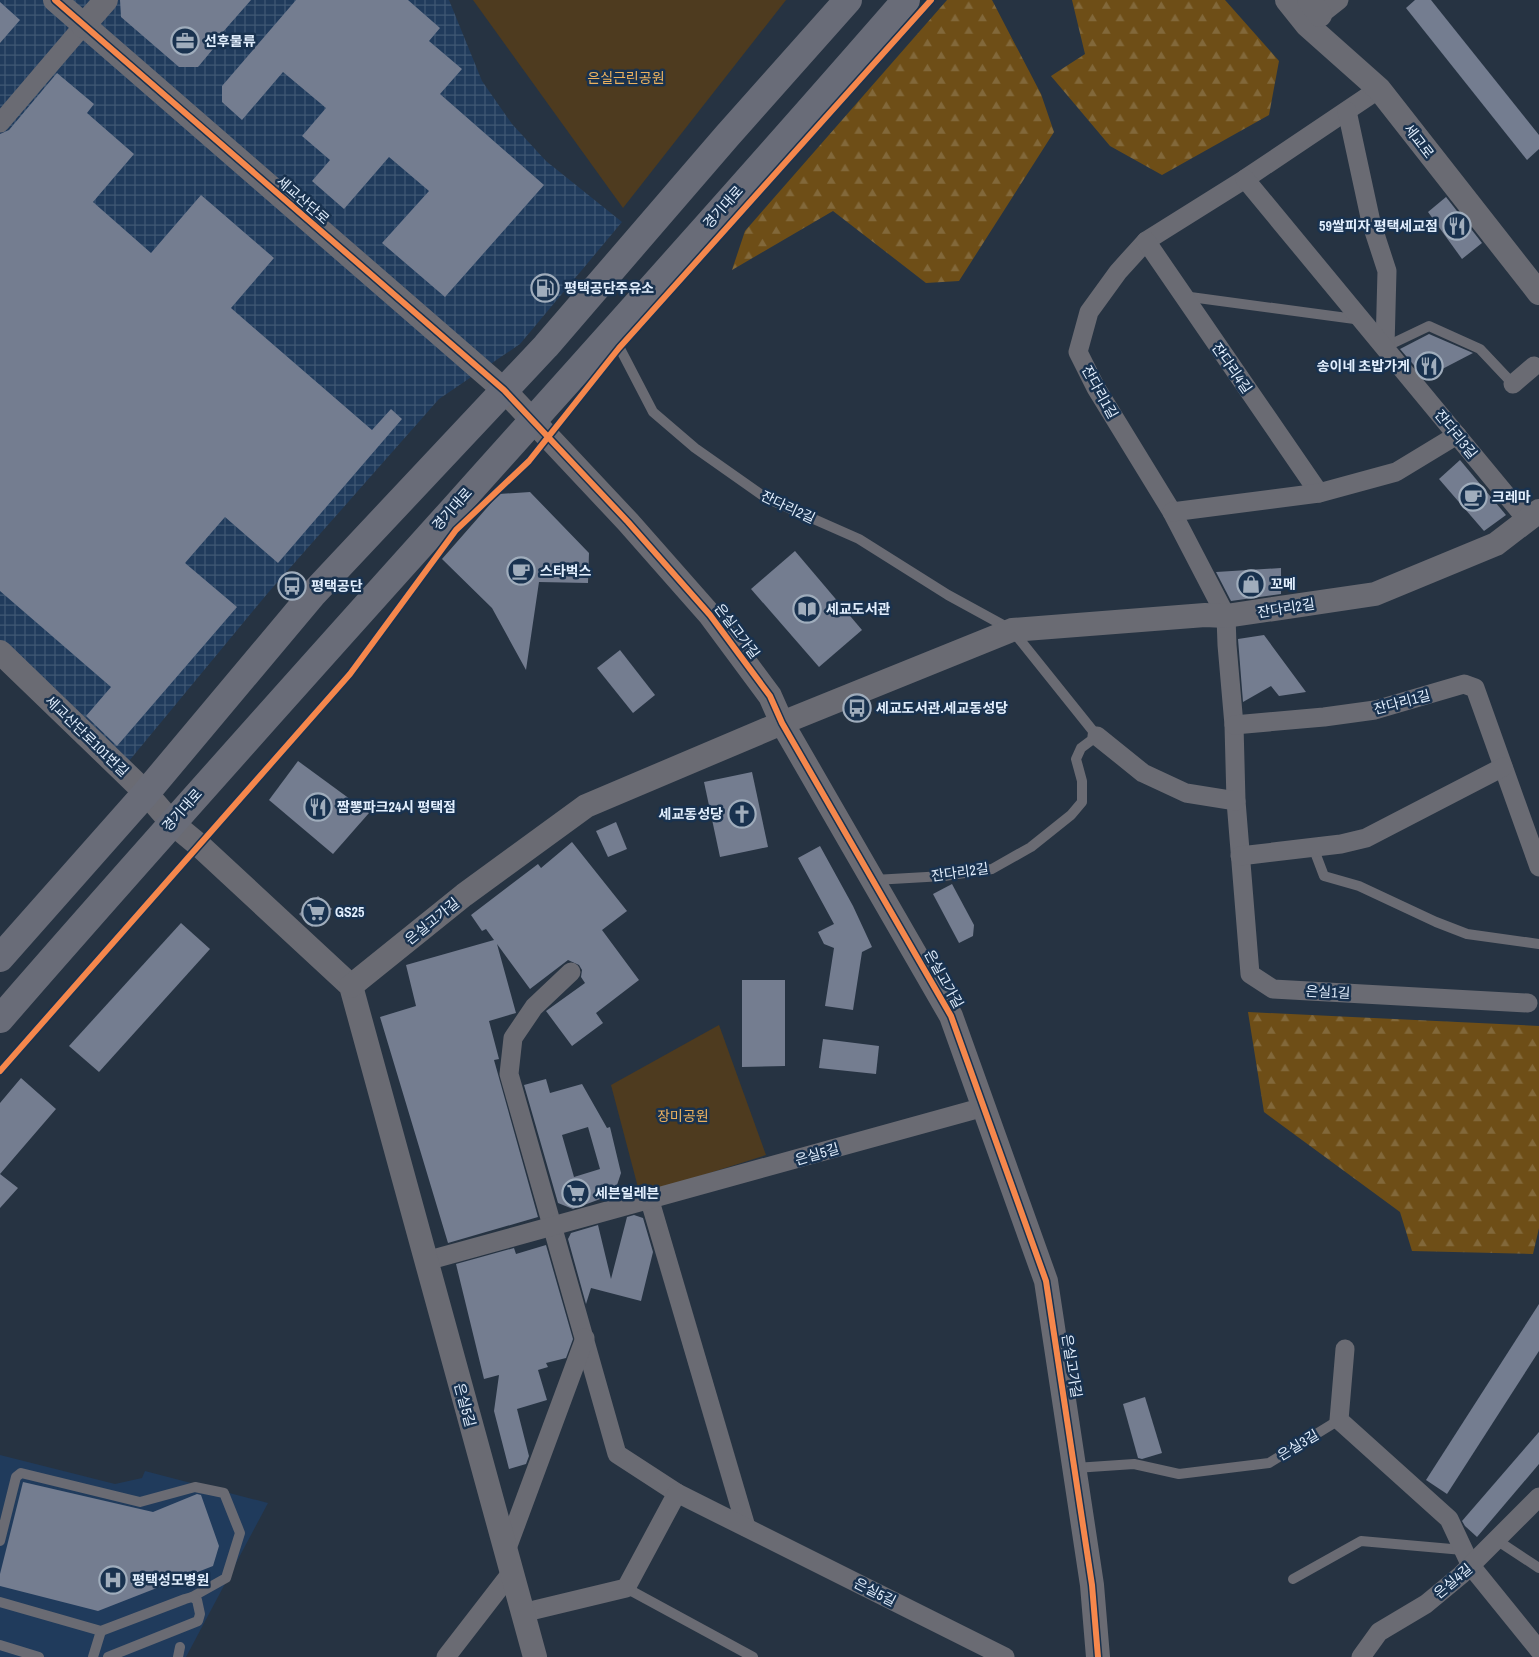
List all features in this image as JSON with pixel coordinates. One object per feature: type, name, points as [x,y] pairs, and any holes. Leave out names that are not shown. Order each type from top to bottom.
[{"type":"main road","points":[[0,958],[146,793],[312,595],[546,346],[727,136],[848,0]]},
{"type":"main road","name":"경기대로","points":[[0,1019],[171,822],[533,421],[906,0]]},
{"type":"street","name":"세교산단로","points":[[55,0],[504,390],[533,421]]},
{"type":"street","points":[[0,123],[106,0]]},
{"type":"street","points":[[1307,8],[1338,0]]},
{"type":"street","name":"세교로","points":[[1307,8],[1379,89],[1539,293]]},
{"type":"street","name":"잔다리1길","points":[[1236,801],[1234,725],[1226,645],[1226,616],[1172,512],[1096,388],[1078,352],[1089,312],[1118,272],[1146,241],[1245,179],[1379,89]]},
{"type":"street","points":[[1347,111],[1370,222],[1387,271],[1385,347]]},
{"type":"street","name":"잔다리3길","points":[[1245,179],[1457,436],[1533,516]]},
{"type":"street","name":"잔다리4길","points":[[1146,241],[1319,494]]},
{"type":"street","points":[[1513,384],[1534,366]]},
{"type":"street","name":"은실고가길","points":[[533,421],[628,522],[710,615],[770,696],[782,723],[951,1016],[1046,1281],[1092,1585],[1098,1657]]},
{"type":"street","points":[[1172,512],[1319,494],[1396,472],[1457,436]]},
{"type":"street","name":"잔다리2길","points":[[782,723],[1012,630],[1226,616],[1375,594],[1496,544],[1533,516]]},
{"type":"street","name":"세교산단로101번길","points":[[0,652],[146,793],[171,822],[200,846],[351,986]]},
{"type":"street","name":"잔다리1길","points":[[1234,725],[1324,717],[1375,710],[1464,684],[1476,688],[1504,771]]},
{"type":"street","name":"은실고가길","points":[[351,986],[464,895],[586,806],[782,723]]},
{"type":"street","points":[[1097,736],[1143,773],[1186,793],[1236,801]]},
{"type":"street","points":[[1240,856],[1341,844],[1366,838],[1504,771],[1539,867]]},
{"type":"street","name":"은실1길","points":[[1236,801],[1250,974],[1273,989],[1528,1003]]},
{"type":"street","name":"은실5길","points":[[571,972],[534,1006],[513,1038],[509,1074],[617,1454],[677,1493],[1005,1657]]},
{"type":"street","points":[[351,986],[426,1261]]},
{"type":"street","name":"은실5길","points":[[535,1657],[426,1261],[650,1201],[984,1107]]},
{"type":"street","points":[[650,1201],[746,1527]]},
{"type":"street","points":[[446,1657],[508,1562],[585,1338]]},
{"type":"street","points":[[1345,1349],[1339,1420],[1449,1519],[1467,1558],[1539,1650]]},
{"type":"street","points":[[522,1613],[626,1588],[677,1493]]},
{"type":"street","name":"은실4길","points":[[1361,1657],[1378,1632],[1426,1604],[1467,1558],[1498,1541],[1539,1498]]},
{"type":"lane","points":[[1182,296],[1362,320]]},
{"type":"lane","points":[[1385,347],[1429,326],[1480,349],[1513,384]]},
{"type":"lane","name":"잔다리2길","points":[[611,332],[653,412],[695,448],[766,498],[859,539],[948,595],[1012,630],[1097,736],[1081,748],[1076,759],[1082,781],[1082,802],[1071,815],[1031,847],[992,869],[944,876],[874,880]]},
{"type":"lane","points":[[1313,847],[1324,876],[1359,886],[1436,922],[1467,934],[1539,944]]},
{"type":"lane","name":"은실3길","points":[[1075,1468],[1134,1464],[1179,1474],[1269,1462],[1339,1420]]},
{"type":"lane","points":[[0,1541],[16,1477],[21,1474],[140,1502],[195,1487],[224,1493],[240,1532],[226,1578],[192,1597],[101,1631],[0,1602]]},
{"type":"lane","points":[[1293,1580],[1361,1541],[1467,1558]]},
{"type":"lane","points":[[1498,1541],[1539,1568]]},
{"type":"lane","points":[[626,1588],[752,1657]]},
{"type":"lane","points":[[108,1657],[198,1621],[200,1614],[197,1600],[192,1597]]},
{"type":"lane","points":[[93,1657],[101,1631]]},
{"type":"lane","points":[[0,1645],[39,1657]]},
{"type":"shaded area","points":[[0,0],[449,0],[482,81],[512,124],[546,161],[622,222],[520,344],[439,399],[267,594],[129,761],[0,649]]},
{"type":"shaded area","name":"평택성모병원","points":[[0,1455],[115,1484],[142,1478],[145,1471],[268,1503],[186,1657],[0,1657]]},
{"type":"green space","name":"은실근린공원","points":[[473,0],[786,0],[623,208]]},
{"type":"green space","points":[[947,0],[992,0],[1041,94],[1054,132],[959,281],[926,283],[833,211],[732,270],[745,231]]},
{"type":"green space","points":[[1072,0],[1225,0],[1279,61],[1269,115],[1162,175],[1110,146],[1051,76],[1085,54]]},
{"type":"green space","points":[[1248,1012],[1539,1026],[1539,1228],[1533,1254],[1412,1251],[1400,1212],[1264,1112]]},
{"type":"green space","name":"장미공원","points":[[719,1025],[766,1155],[640,1195],[611,1085]]},
{"type":"building","points":[[120,0],[251,0],[215,41],[218,43],[198,67],[179,67],[121,17]]},
{"type":"building","points":[[296,0],[408,0],[440,28],[429,41],[462,69],[440,94],[544,185],[445,297],[382,243],[429,191],[389,157],[344,209],[312,181],[330,160],[302,136],[326,108],[283,72],[242,120],[222,102],[222,86]]},
{"type":"building","points":[[1415,0],[1431,0],[1539,135],[1539,149],[1527,160],[1406,8]]},
{"type":"building","points":[[0,2],[20,20],[0,43]]},
{"type":"building","points":[[57,73],[94,104],[87,113],[134,154],[93,202],[151,253],[201,195],[274,258],[231,308],[372,430],[391,409],[402,419],[278,563],[225,517],[185,563],[237,607],[117,746],[86,716],[111,687],[0,591],[0,134],[9,130]]},
{"type":"building","name":"59쌀피자 평택세교점","points":[[1446,197],[1482,243],[1462,259],[1428,212]]},
{"type":"building","name":"송이네 초밥가게","points":[[1429,334],[1473,353],[1425,378],[1400,349]]},
{"type":"building","name":"크레마","points":[[1460,460],[1506,515],[1484,531],[1439,479]]},
{"type":"building","name":"스타벅스","points":[[530,492],[589,553],[588,583],[539,582],[526,670],[492,608],[442,559],[499,494]]},
{"type":"building","name":"세교도서관","points":[[795,551],[862,630],[819,667],[751,589]]},
{"type":"building","name":"꼬메","points":[[1281,568],[1281,594],[1231,601],[1216,572]]},
{"type":"building","points":[[1264,635],[1306,692],[1279,696],[1271,686],[1243,702],[1238,639]]},
{"type":"building","points":[[620,650],[655,695],[633,713],[597,668]]},
{"type":"building","name":"짬뽕파크24시 평택점","points":[[298,761],[369,813],[333,854],[269,800]]},
{"type":"building","points":[[752,772],[768,847],[720,857],[704,782]]},
{"type":"building","points":[[616,822],[627,849],[608,857],[596,831]]},
{"type":"building","points":[[572,842],[627,911],[602,930],[639,980],[596,1013],[603,1023],[572,1046],[546,1011],[585,983],[581,977],[582,970],[579,965],[568,960],[530,989],[497,944],[516,1013],[489,1021],[499,1059],[494,1060],[538,1217],[448,1243],[380,1017],[416,1006],[406,965],[494,940],[486,929],[482,931],[471,915],[538,864],[541,868]]},
{"type":"building","points":[[820,846],[853,906],[872,947],[862,952],[853,1010],[825,1006],[834,948],[824,944],[818,932],[834,924],[798,858]]},
{"type":"building","points":[[952,884],[974,925],[973,936],[959,943],[933,894]]},
{"type":"building","name":"GS25","points":[[318,896],[332,909],[312,927],[299,914]]},
{"type":"building","points":[[181,923],[210,949],[99,1072],[69,1046]]},
{"type":"building","points":[[742,980],[785,980],[785,1066],[742,1067]]},
{"type":"building","points":[[823,1039],[879,1046],[876,1074],[819,1068]]},
{"type":"building","points":[[21,1078],[56,1109],[0,1174],[0,1103]]},
{"type":"building","points":[[546,1079],[550,1093],[582,1084],[607,1128],[610,1127],[621,1173],[614,1194],[573,1209],[558,1203],[524,1085]],"holes":[[[588,1127],[600,1169],[574,1177],[562,1135]]]},
{"type":"building","points":[[0,1174],[18,1188],[0,1208]]},
{"type":"building","points":[[634,1215],[643,1218],[653,1252],[641,1301],[591,1288],[586,1304],[568,1239],[571,1233],[598,1225],[611,1279],[627,1217]]},
{"type":"building","points":[[546,1245],[573,1339],[566,1358],[546,1363],[548,1367],[538,1370],[547,1400],[517,1409],[529,1456],[526,1464],[509,1469],[494,1411],[499,1375],[484,1379],[456,1264],[514,1248],[516,1254]]},
{"type":"building","points":[[1539,1304],[1539,1351],[1447,1494],[1426,1480]]},
{"type":"building","points":[[1145,1397],[1162,1453],[1142,1459],[1138,1458],[1123,1404]]},
{"type":"building","points":[[1539,1432],[1539,1464],[1477,1537],[1462,1521]]},
{"type":"building","name":"평택성모병원","points":[[23,1482],[153,1512],[197,1494],[201,1495],[219,1546],[213,1566],[98,1611],[0,1586],[0,1574]]},
{"type":"cycle path","points":[[55,0],[504,390],[628,522],[710,615],[770,696],[782,723],[951,1016],[1046,1281],[1092,1585],[1098,1657]]},
{"type":"cycle path","points":[[0,1071],[350,674],[456,530],[529,461],[619,348],[931,0]]},
{"type":"place","name":"선후물류","points":[[185,41]]},
{"type":"place","name":"59쌀피자 평택세교점","points":[[1457,226]]},
{"type":"place","name":"평택공단주유소","points":[[545,288]]},
{"type":"place","name":"송이네 초밥가게","points":[[1429,366]]},
{"type":"place","name":"크레마","points":[[1473,497]]},
{"type":"place","name":"스타벅스","points":[[521,571]]},
{"type":"place","name":"꼬메","points":[[1251,584]]},
{"type":"place","name":"평택공단","points":[[292,586]]},
{"type":"place","name":"세교도서관","points":[[807,609]]},
{"type":"place","name":"세교도서관.세교동성당","points":[[857,708]]},
{"type":"place","name":"짬뽕파크24시 평택점","points":[[318,807]]},
{"type":"place","name":"세교동성당","points":[[742,814]]},
{"type":"place","name":"GS25","points":[[316,912]]},
{"type":"place","name":"세븐일레븐","points":[[576,1193]]},
{"type":"place","name":"평택성모병원","points":[[113,1580]]}]
